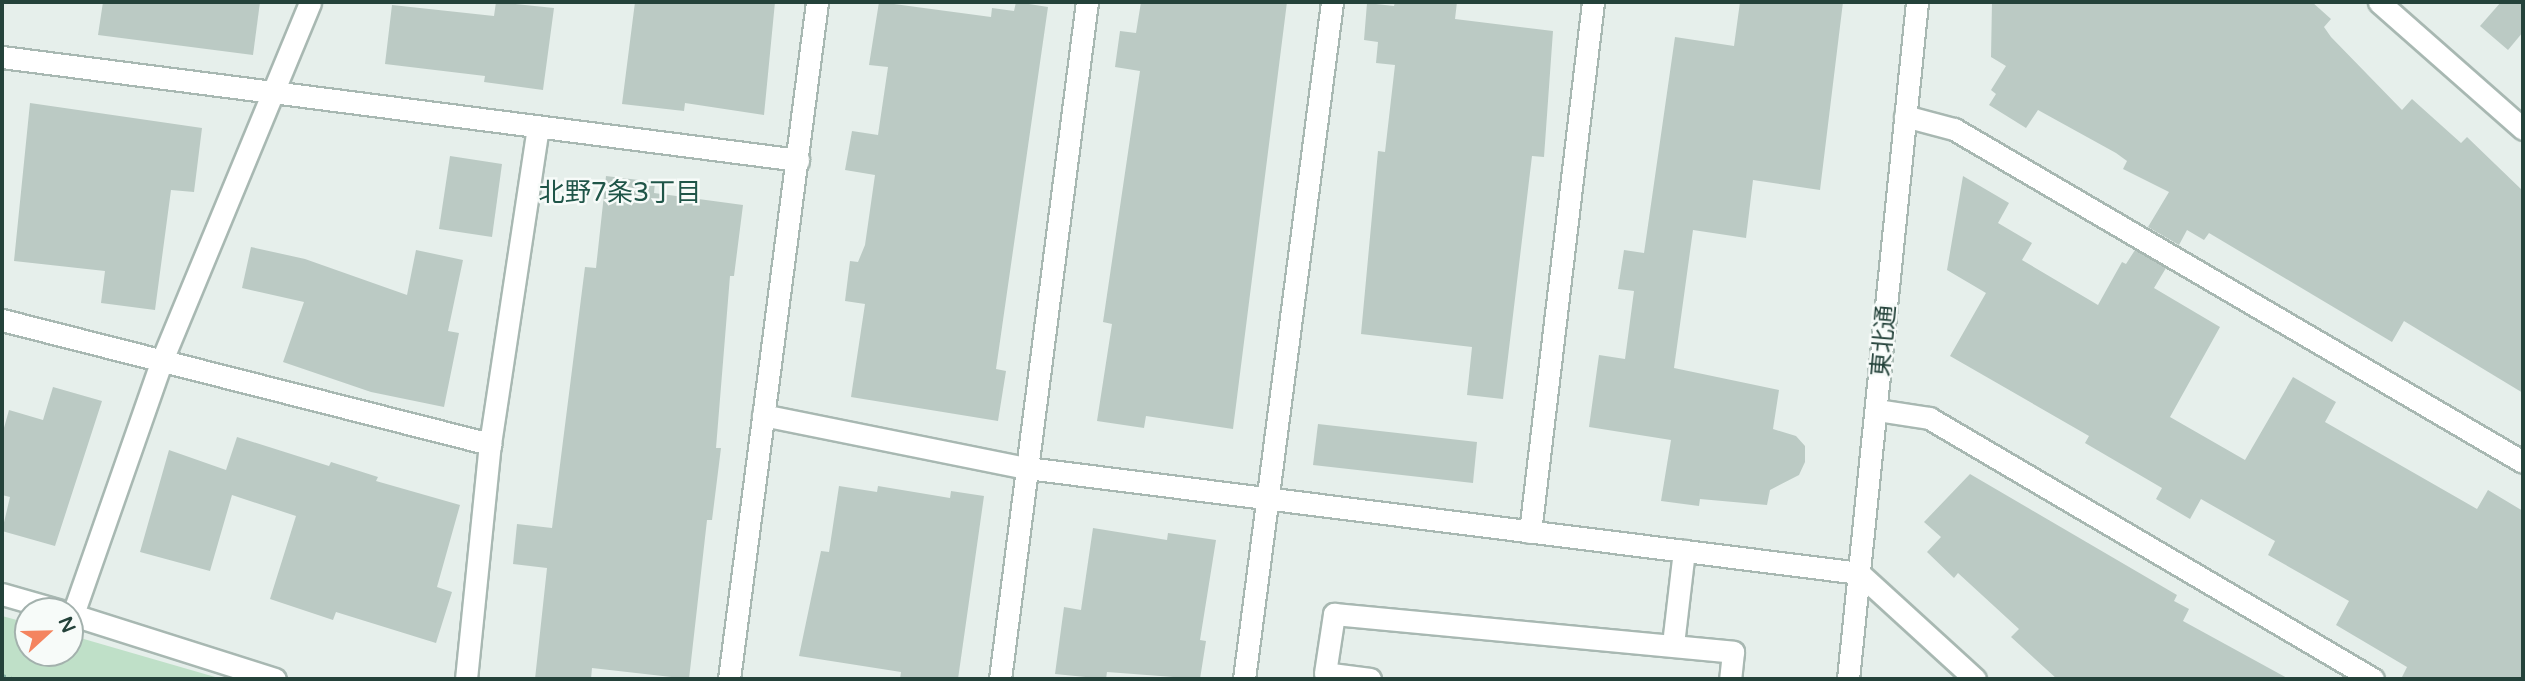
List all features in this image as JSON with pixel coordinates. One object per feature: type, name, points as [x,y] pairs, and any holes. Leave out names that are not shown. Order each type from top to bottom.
[{"type":"street","points":[[74,597],[162,360],[310,2]]},
{"type":"street","points":[[729,679],[817,2]]},
{"type":"street","points":[[1000,679],[1087,2]]},
{"type":"street","points":[[1244,679],[1332,2]]},
{"type":"street","points":[[1530,532],[1593,2]]},
{"type":"street","name":"東北通","points":[[1848,679],[1917,2]]},
{"type":"street","points":[[2379,2],[2523,129]]},
{"type":"street","points":[[2,57],[798,160]]},
{"type":"street","points":[[1905,116],[1954,129],[2523,463]]},
{"type":"street","points":[[466,679],[490,444],[538,128]]},
{"type":"street","points":[[2,320],[490,444]]},
{"type":"street","points":[[1877,410],[1929,418],[2373,679]]},
{"type":"street","points":[[763,415],[1027,468],[1267,501],[1859,573],[1975,679]]},
{"type":"street","points":[[1673,644],[1684,551]]},
{"type":"street","points":[[1370,679],[1325,673],[1334,614],[1673,644],[1733,652],[1730,679]]},
{"type":"street","points":[[84,618],[275,679]]},
{"type":"path","points":[[2,676],[12,679]]},
{"type":"green space","points":[[2,616],[14,619],[14,667],[84,667],[84,639],[222,679],[2,679]]},
{"type":"building","points":[[103,2],[260,2],[253,55],[98,35]]},
{"type":"building","points":[[496,2],[554,8],[543,90],[484,82],[485,76],[385,64],[392,5],[494,16]]},
{"type":"building","points":[[635,2],[775,2],[764,115],[685,103],[684,111],[622,104]]},
{"type":"building","points":[[879,2],[991,17],[992,8],[1014,11],[1016,2],[1048,7],[996,369],[1006,371],[998,421],[851,397],[865,304],[845,301],[850,261],[858,262],[865,245],[875,175],[845,170],[852,131],[878,135],[888,67],[869,65]]},
{"type":"building","points":[[1141,2],[1287,2],[1233,429],[1146,416],[1144,428],[1097,421],[1112,324],[1103,322],[1140,71],[1115,67],[1120,31],[1136,33]]},
{"type":"building","points":[[1395,2],[1457,2],[1455,19],[1553,31],[1544,157],[1532,156],[1503,399],[1467,395],[1472,347],[1361,334],[1378,151],[1385,152],[1395,65],[1376,63],[1378,42],[1364,40],[1367,3],[1394,6]]},
{"type":"building","points":[[1740,2],[1843,2],[1820,190],[1753,180],[1746,238],[1693,230],[1674,368],[1779,390],[1773,429],[1796,436],[1805,446],[1805,462],[1799,475],[1770,490],[1767,505],[1700,499],[1699,506],[1661,501],[1671,440],[1589,427],[1599,355],[1625,359],[1634,291],[1618,289],[1624,250],[1644,253],[1675,37],[1734,46]]},
{"type":"building","points":[[1992,2],[2312,2],[2331,19],[2324,27],[2331,37],[2402,110],[2412,99],[2461,143],[2467,137],[2523,191],[2523,393],[2404,321],[2392,342],[2209,233],[2204,240],[2187,230],[2179,245],[2148,227],[2169,192],[2123,169],[2127,161],[2116,153],[2038,110],[2026,128],[1989,105],[1996,94],[1991,90],[2006,66],[1991,57]]},
{"type":"building","points":[[2501,2],[2523,2],[2523,32],[2508,50],[2480,26]]},
{"type":"building","points":[[30,103],[202,128],[194,192],[171,190],[155,310],[101,303],[105,271],[14,261]]},
{"type":"building","points":[[450,156],[502,164],[492,237],[439,229]]},
{"type":"building","points":[[606,176],[655,182],[654,193],[743,205],[734,276],[730,276],[716,448],[721,448],[712,520],[707,520],[689,679],[592,668],[591,679],[535,679],[547,568],[513,564],[517,524],[552,528],[585,267],[596,268]]},
{"type":"building","points":[[1963,176],[2009,203],[1998,223],[2032,243],[2022,260],[2098,305],[2122,262],[2126,264],[2135,250],[2166,268],[2154,288],[2220,327],[2170,417],[2245,460],[2293,377],[2336,402],[2325,422],[2477,509],[2488,490],[2523,511],[2523,679],[2401,679],[2407,667],[2336,625],[2349,601],[2268,555],[2275,541],[2201,499],[2190,519],[2156,499],[2162,488],[2085,443],[2089,436],[1950,356],[1986,293],[1947,270]]},
{"type":"building","points":[[251,247],[305,259],[407,295],[416,250],[463,260],[448,331],[459,333],[444,407],[371,392],[283,362],[304,302],[242,288]]},
{"type":"building","points":[[53,387],[102,401],[55,546],[2,531],[10,497],[2,495],[2,435],[9,410],[43,420]]},
{"type":"building","points":[[1318,424],[1477,442],[1473,483],[1313,465]]},
{"type":"building","points":[[237,437],[329,466],[331,462],[378,477],[376,481],[460,505],[437,587],[452,592],[436,643],[336,612],[333,620],[270,599],[296,516],[232,495],[210,571],[140,552],[169,450],[226,470]]},
{"type":"building","points":[[1970,474],[2177,595],[2174,601],[2189,609],[2183,621],[2289,679],[2057,679],[2011,637],[2019,629],[1958,573],[1954,578],[1927,552],[1941,537],[1924,522]]},
{"type":"building","points":[[839,486],[877,492],[878,486],[950,498],[951,491],[984,496],[958,679],[900,679],[901,672],[799,656],[821,551],[829,552]]},
{"type":"building","points":[[1093,528],[1167,540],[1168,533],[1216,540],[1200,640],[1206,641],[1200,679],[1107,672],[1106,679],[1055,674],[1064,607],[1081,610]]},
{"type":"district","name":"北野7条3丁目","points":[[620,193]]}]
